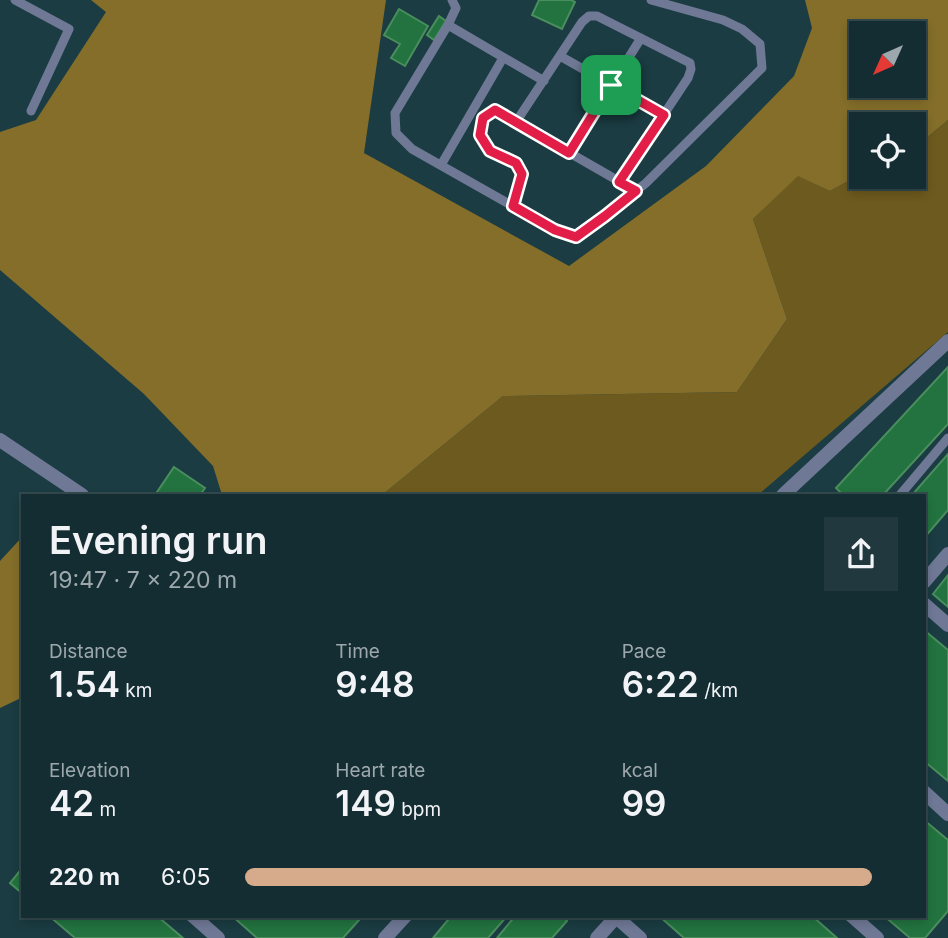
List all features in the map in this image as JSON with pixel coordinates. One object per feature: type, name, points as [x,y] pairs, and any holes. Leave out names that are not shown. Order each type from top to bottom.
[{"type":"street","points":[[790,493],[948,341]]},
{"type":"street","points":[[0,440],[81,494]]},
{"type":"street","points":[[926,580],[948,554]]},
{"type":"street","points":[[926,606],[948,625]]},
{"type":"street","points":[[926,794],[948,814]]},
{"type":"street","points":[[195,918],[218,938]]},
{"type":"street","points":[[385,938],[403,918]]},
{"type":"street","points":[[597,938],[613,918]]},
{"type":"street","points":[[617,918],[640,938]]},
{"type":"street","points":[[854,918],[877,938]]},
{"type":"lane","points":[[15,0],[69,29],[31,111]]},
{"type":"lane","points":[[452,0],[456,8],[448,26],[395,113],[396,133],[412,149],[555,230],[576,237],[646,183],[762,68],[760,44],[742,29],[723,20],[651,0]]},
{"type":"lane","points":[[516,122],[582,22],[589,16],[597,16],[690,63],[688,78],[619,182]]},
{"type":"lane","points":[[448,26],[544,81]]},
{"type":"lane","points":[[569,153],[641,38]]},
{"type":"lane","points":[[560,56],[664,115]]},
{"type":"lane","points":[[441,165],[503,58]]},
{"type":"lane","points":[[513,206],[522,174],[516,163],[490,151],[480,135],[483,118],[495,110],[636,191]]},
{"type":"lane","points":[[901,494],[948,438]]},
{"type":"shaded area","points":[[91,0],[386,0],[364,153],[569,266],[706,166],[794,76],[812,28],[805,0],[948,0],[948,120],[926,138],[926,112],[849,112],[849,181],[830,191],[798,176],[753,219],[787,319],[737,392],[503,396],[383,494],[222,494],[213,466],[144,394],[0,270],[0,132],[36,120],[106,12]]},
{"type":"shaded area","points":[[948,120],[948,332],[759,494],[383,494],[503,396],[737,392],[787,319],[753,219],[798,175],[830,191],[849,181],[849,189],[926,189],[926,138]]},
{"type":"shaded area","points":[[21,538],[21,698],[0,708],[0,561]]},
{"type":"building","points":[[539,0],[575,2],[562,29],[532,15]]},
{"type":"building","points":[[399,9],[428,26],[405,66],[391,58],[400,44],[384,35]]},
{"type":"building","points":[[439,16],[446,21],[434,40],[427,35]]},
{"type":"building","points":[[948,367],[948,424],[884,494],[842,494],[836,488]]},
{"type":"building","points":[[948,454],[948,510],[926,536],[926,494],[913,494]]},
{"type":"building","points":[[174,467],[205,488],[201,494],[156,494]]},
{"type":"building","points":[[948,575],[948,607],[933,594]]},
{"type":"building","points":[[926,632],[948,650],[948,781],[926,763]]},
{"type":"building","points":[[926,822],[948,840],[948,911],[925,938],[910,938],[887,918],[926,918]]},
{"type":"building","points":[[21,869],[21,892],[10,883]]},
{"type":"building","points":[[52,918],[160,918],[183,938],[75,938]]},
{"type":"building","points":[[234,918],[359,920],[343,938],[257,938]]},
{"type":"building","points":[[450,918],[505,918],[488,938],[433,938]]},
{"type":"building","points":[[514,918],[564,918],[567,921],[552,938],[497,938]]},
{"type":"building","points":[[661,918],[814,918],[837,938],[684,938]]},
{"type":"route","points":[[611,85],[664,115],[619,182],[636,191],[576,237],[555,230],[513,206],[522,174],[516,163],[490,151],[480,135],[483,118],[495,110],[569,153],[611,85]]}]
